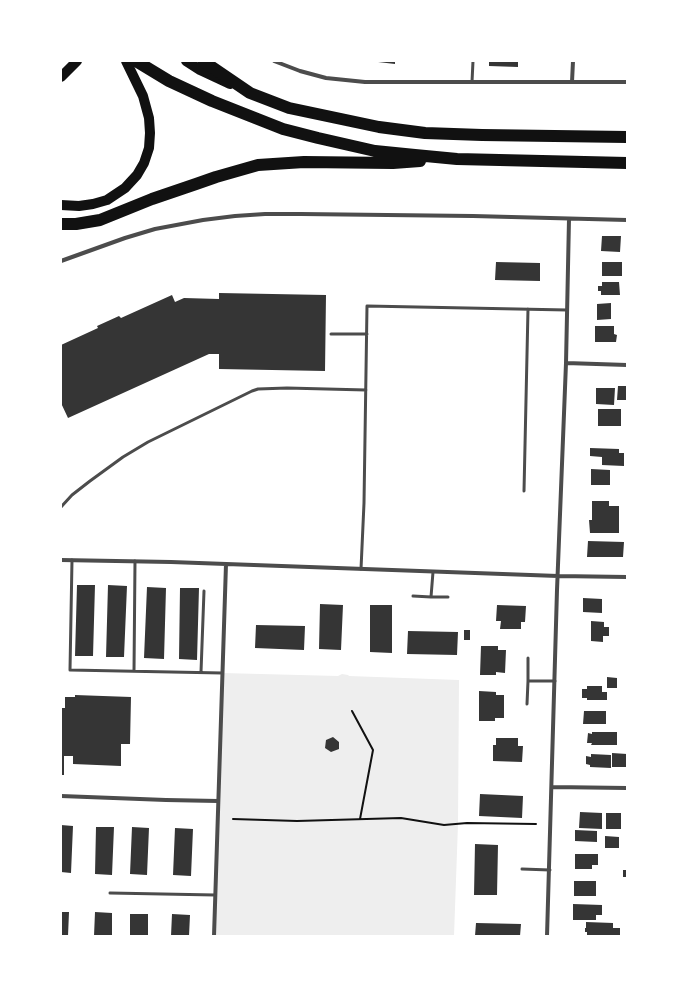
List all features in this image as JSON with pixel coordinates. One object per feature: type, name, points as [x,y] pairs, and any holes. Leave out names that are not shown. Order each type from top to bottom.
[{"type":"highway","points":[[136,61],[169,81],[220,104],[283,129],[375,151],[457,158],[627,163]]},
{"type":"highway","points":[[203,61],[250,93],[289,108],[379,127],[425,133],[585,137],[627,136]]},
{"type":"highway","points":[[61,224],[76,224],[100,220],[202,181],[258,165],[304,162],[393,163],[457,158]]},
{"type":"main road","points":[[64,74],[76,61]]},
{"type":"main road","points":[[61,205],[79,206],[107,200],[125,188],[144,163],[149,148],[149,118],[143,96],[126,61]]},
{"type":"main road","points":[[186,61],[200,70],[250,93]]},
{"type":"street","points":[[274,61],[300,71],[326,78],[365,82],[627,82]]},
{"type":"street","points":[[572,82],[573,61]]},
{"type":"street","points":[[61,261],[154,229],[235,216],[301,214],[627,220]]},
{"type":"street","points":[[547,936],[570,219]]},
{"type":"street","points":[[566,363],[627,365]]},
{"type":"street","points":[[61,560],[627,577]]},
{"type":"street","points":[[214,936],[226,564]]},
{"type":"street","points":[[552,787],[627,788]]},
{"type":"street","points":[[61,796],[218,801]]},
{"type":"lane","points":[[472,82],[473,61]]},
{"type":"lane","points":[[361,569],[364,503],[367,306],[567,310]]},
{"type":"lane","points":[[524,491],[528,309]]},
{"type":"lane","points":[[331,334],[367,334]]},
{"type":"lane","points":[[61,507],[72,495],[123,457],[148,442],[252,391],[258,389],[287,388],[366,390]]},
{"type":"lane","points":[[72,560],[70,670],[222,673]]},
{"type":"lane","points":[[134,671],[135,562]]},
{"type":"lane","points":[[431,597],[433,572]]},
{"type":"lane","points":[[201,672],[204,590]]},
{"type":"lane","points":[[413,596],[448,597]]},
{"type":"lane","points":[[527,704],[528,658]]},
{"type":"lane","points":[[528,681],[555,681]]},
{"type":"lane","points":[[522,869],[550,870]]},
{"type":"lane","points":[[110,893],[215,895]]},
{"type":"path","points":[[352,711],[373,750],[360,819]]},
{"type":"path","points":[[233,819],[297,821],[401,818],[444,825],[467,823],[536,824]]},
{"type":"shaded area","points":[[222,673],[338,676],[342,674],[349,676],[459,680],[458,824],[454,936],[214,936]]},
{"type":"building","points":[[395,61],[395,64],[378,62]]},
{"type":"building","points":[[489,61],[518,61],[518,67],[489,66]]},
{"type":"building","points":[[602,236],[621,236],[620,252],[601,251]]},
{"type":"building","points":[[496,262],[540,263],[540,281],[495,280]]},
{"type":"building","points":[[602,262],[622,262],[622,276],[602,276]]},
{"type":"building","points":[[602,282],[619,282],[620,295],[601,295],[601,291],[598,291],[598,286],[602,286]]},
{"type":"building","points":[[219,293],[326,295],[325,371],[219,369],[219,354],[209,354],[68,418],[61,403],[61,345],[98,328],[97,326],[119,316],[121,318],[172,295],[175,302],[184,298],[219,299]]},
{"type":"building","points":[[611,303],[611,319],[597,320],[597,304]]},
{"type":"building","points":[[595,326],[614,326],[614,334],[617,335],[616,342],[595,342]]},
{"type":"building","points":[[618,386],[627,386],[627,400],[617,400]]},
{"type":"building","points":[[596,388],[615,388],[614,405],[596,404]]},
{"type":"building","points":[[598,409],[621,409],[621,426],[598,426]]},
{"type":"building","points":[[590,448],[619,449],[619,453],[624,453],[624,466],[602,465],[602,457],[590,456]]},
{"type":"building","points":[[591,469],[610,470],[610,485],[591,485]]},
{"type":"building","points":[[592,501],[609,501],[609,506],[619,506],[619,533],[590,533],[589,520],[592,520]]},
{"type":"building","points":[[588,541],[624,542],[623,557],[587,557]]},
{"type":"building","points":[[77,585],[95,585],[93,656],[75,656]]},
{"type":"building","points":[[108,585],[127,586],[124,657],[106,657]]},
{"type":"building","points":[[147,587],[166,588],[164,659],[144,658]]},
{"type":"building","points":[[180,588],[199,588],[197,660],[179,659]]},
{"type":"building","points":[[583,598],[602,599],[602,613],[583,612]]},
{"type":"building","points":[[320,604],[343,605],[341,650],[319,649]]},
{"type":"building","points":[[370,605],[392,605],[392,653],[370,652]]},
{"type":"building","points":[[497,605],[526,606],[525,622],[521,622],[521,629],[500,629],[501,621],[496,621]]},
{"type":"building","points":[[591,621],[604,622],[604,627],[609,627],[609,636],[603,636],[603,642],[591,641]]},
{"type":"building","points":[[256,625],[305,626],[304,650],[255,648]]},
{"type":"building","points":[[464,630],[470,630],[470,640],[464,640]]},
{"type":"building","points":[[408,631],[458,632],[457,655],[407,654]]},
{"type":"building","points":[[481,646],[498,646],[498,650],[506,650],[505,673],[496,672],[496,675],[480,675]]},
{"type":"building","points":[[607,677],[617,678],[617,688],[607,688]]},
{"type":"building","points":[[587,686],[602,686],[602,692],[607,692],[607,700],[587,700],[587,698],[582,698],[582,689],[587,689]]},
{"type":"building","points":[[479,691],[496,692],[496,695],[504,695],[504,718],[495,718],[495,721],[479,721]]},
{"type":"building","points":[[75,695],[131,697],[130,744],[121,744],[121,766],[73,764],[73,756],[64,756],[64,775],[61,775],[61,708],[65,708],[65,697],[75,697]]},
{"type":"building","points":[[584,711],[606,711],[606,724],[583,724]]},
{"type":"building","points":[[592,732],[617,732],[617,745],[591,745],[592,743],[587,743],[588,733],[592,734]]},
{"type":"building","points":[[333,737],[339,742],[339,749],[331,752],[325,748],[326,740]]},
{"type":"building","points":[[496,738],[518,738],[518,746],[523,746],[522,762],[493,761],[493,745],[496,745]]},
{"type":"building","points":[[612,753],[627,754],[627,767],[612,767]]},
{"type":"building","points":[[591,754],[611,755],[611,768],[590,767],[590,765],[586,764],[586,756],[591,757]]},
{"type":"building","points":[[480,794],[523,796],[522,818],[479,816]]},
{"type":"building","points":[[580,812],[602,813],[602,829],[579,828]]},
{"type":"building","points":[[606,813],[621,813],[621,829],[606,829]]},
{"type":"building","points":[[61,825],[73,826],[71,873],[61,872]]},
{"type":"building","points":[[96,827],[114,827],[112,875],[95,874]]},
{"type":"building","points":[[132,827],[149,828],[147,875],[130,874]]},
{"type":"building","points":[[175,828],[193,829],[191,876],[173,875]]},
{"type":"building","points":[[575,830],[597,831],[597,842],[575,841]]},
{"type":"building","points":[[605,836],[619,837],[619,848],[605,848]]},
{"type":"building","points":[[475,844],[498,845],[497,895],[474,895]]},
{"type":"building","points":[[575,854],[598,854],[598,865],[592,865],[592,869],[575,869]]},
{"type":"building","points":[[623,870],[627,870],[627,877],[623,877]]},
{"type":"building","points":[[574,881],[596,881],[596,896],[574,896]]},
{"type":"building","points":[[573,904],[602,905],[602,915],[596,915],[596,920],[573,920]]},
{"type":"building","points":[[61,912],[69,912],[68,936],[61,936]]},
{"type":"building","points":[[95,912],[112,913],[112,936],[94,936]]},
{"type":"building","points":[[130,914],[148,914],[148,936],[130,936]]},
{"type":"building","points":[[172,914],[190,915],[189,936],[171,936]]},
{"type":"building","points":[[586,922],[613,923],[613,928],[620,928],[620,935],[587,936],[587,932],[585,932]]},
{"type":"building","points":[[476,923],[521,924],[520,936],[475,936]]}]
